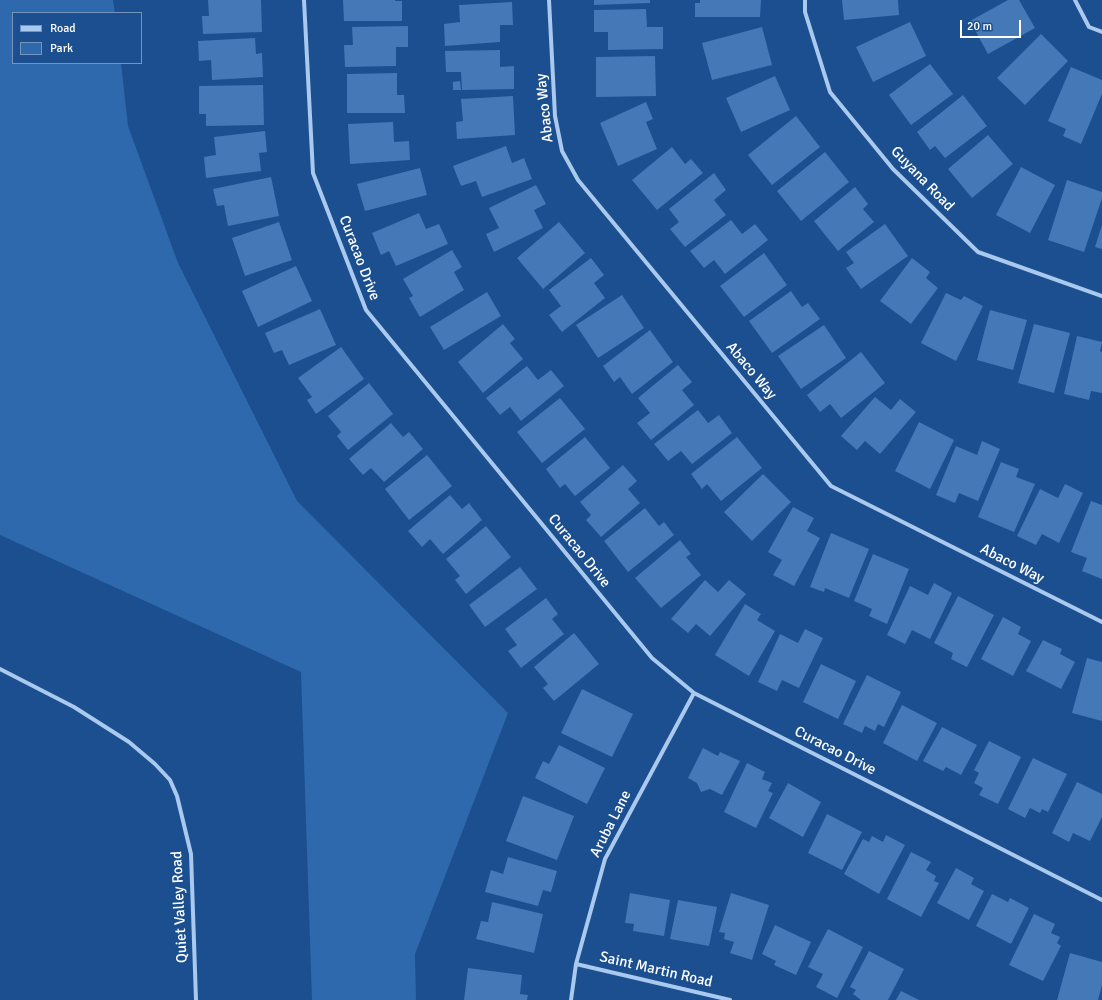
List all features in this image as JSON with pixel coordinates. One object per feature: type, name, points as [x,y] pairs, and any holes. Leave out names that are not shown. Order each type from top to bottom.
[{"type":"street","name":"Curacao Drive","points":[[304,0],[313,173],[366,310],[652,658],[694,693],[1102,900]]},
{"type":"street","name":"Abaco Way","points":[[549,0],[555,116],[562,151],[578,180],[831,486],[1102,622]]},
{"type":"street","name":"Guyana Road","points":[[805,0],[805,12],[830,92],[899,174],[978,252],[1102,296]]},
{"type":"street","points":[[1075,0],[1089,27],[1102,32]]},
{"type":"street","name":"Quiet Valley Road","points":[[0,669],[74,706],[129,742],[155,764],[170,780],[177,796],[192,854],[196,1000]]},
{"type":"street","name":"Aruba Lane","points":[[571,1000],[576,964],[605,859],[694,693]]},
{"type":"street","name":"Saint Martin Road","points":[[576,964],[730,1000]]},
{"type":"green space","points":[[0,0],[113,0],[115,12],[12,12],[12,64],[121,64],[128,126],[178,263],[297,501],[508,713],[415,954],[416,1000],[312,1000],[301,672],[0,535]]},
{"type":"building","points":[[208,0],[261,0],[262,32],[203,34],[202,16],[209,16]]},
{"type":"building","points":[[343,0],[402,1],[402,21],[344,21]]},
{"type":"building","points":[[594,0],[650,0],[650,3],[594,5]]},
{"type":"building","points":[[700,0],[761,0],[760,17],[695,17],[695,3],[700,3]]},
{"type":"building","points":[[842,0],[898,0],[899,15],[844,20]]},
{"type":"building","points":[[1008,0],[1019,0],[1035,28],[988,54],[970,21]]},
{"type":"building","points":[[512,2],[513,25],[500,25],[500,42],[445,46],[444,24],[460,22],[459,5]]},
{"type":"building","points":[[646,9],[647,27],[663,27],[663,49],[608,50],[608,32],[594,32],[594,10]]},
{"type":"building","points":[[910,22],[926,56],[873,82],[856,47]]},
{"type":"building","points":[[408,26],[408,47],[396,47],[396,66],[345,67],[344,45],[353,45],[352,27]]},
{"type":"building","points":[[762,27],[772,65],[712,80],[702,43]]},
{"type":"building","points":[[1041,34],[1068,61],[1025,105],[997,78]]},
{"type":"building","points":[[255,38],[256,54],[262,53],[263,77],[212,80],[211,60],[199,61],[198,41]]},
{"type":"building","points":[[500,50],[500,67],[514,66],[514,89],[462,90],[461,72],[446,72],[445,51]]},
{"type":"building","points":[[655,56],[656,96],[596,97],[596,57]]},
{"type":"building","points":[[930,64],[953,94],[911,125],[889,95]]},
{"type":"building","points":[[1071,67],[1102,80],[1102,94],[1081,144],[1063,136],[1066,129],[1048,121]]},
{"type":"building","points":[[397,73],[397,95],[404,95],[405,113],[347,113],[347,74]]},
{"type":"building","points":[[775,76],[790,110],[741,132],[726,98]]},
{"type":"building","points":[[460,81],[461,90],[453,90],[453,82]]},
{"type":"building","points":[[263,85],[264,125],[206,126],[206,114],[199,114],[199,86]]},
{"type":"building","points":[[963,95],[987,126],[945,158],[935,146],[930,150],[917,132]]},
{"type":"building","points":[[513,96],[515,135],[457,139],[456,122],[463,121],[461,99]]},
{"type":"building","points":[[646,102],[653,119],[646,122],[657,149],[618,166],[600,123]]},
{"type":"building","points":[[796,116],[820,147],[772,185],[748,155]]},
{"type":"building","points":[[393,122],[394,142],[409,141],[410,160],[350,164],[348,124]]},
{"type":"building","points":[[265,131],[267,152],[259,153],[261,171],[206,178],[204,157],[216,155],[214,137]]},
{"type":"building","points":[[988,135],[1013,164],[972,198],[948,169]]},
{"type":"building","points":[[506,146],[512,163],[524,158],[532,179],[482,197],[476,181],[461,186],[453,166]]},
{"type":"building","points":[[672,147],[685,164],[691,159],[703,173],[657,210],[632,180]]},
{"type":"building","points":[[825,152],[849,182],[801,221],[777,191]]},
{"type":"building","points":[[1021,167],[1055,185],[1030,233],[996,215]]},
{"type":"building","points":[[420,168],[427,195],[365,211],[357,184]]},
{"type":"building","points":[[714,173],[726,190],[714,200],[726,215],[685,247],[670,229],[679,222],[669,209]]},
{"type":"building","points":[[271,177],[279,216],[228,226],[224,205],[217,206],[213,189]]},
{"type":"building","points":[[1067,180],[1102,192],[1102,198],[1084,252],[1048,240]]},
{"type":"building","points":[[536,185],[546,204],[534,210],[543,228],[494,252],[486,234],[499,228],[489,208]]},
{"type":"building","points":[[855,187],[868,204],[863,209],[874,222],[838,251],[814,221]]},
{"type":"building","points":[[419,213],[426,229],[439,224],[448,244],[396,266],[389,251],[381,255],[372,233]]},
{"type":"building","points":[[731,220],[742,234],[755,224],[768,240],[725,274],[714,260],[704,268],[690,251]]},
{"type":"building","points":[[279,222],[292,260],[245,276],[232,238]]},
{"type":"building","points":[[559,222],[585,253],[543,289],[517,258]]},
{"type":"building","points":[[885,224],[908,256],[861,289],[846,268],[854,263],[846,252]]},
{"type":"building","points":[[1102,225],[1102,249],[1095,247]]},
{"type":"building","points":[[452,250],[462,267],[454,272],[464,290],[420,317],[409,298],[413,296],[403,279]]},
{"type":"building","points":[[764,253],[787,285],[744,317],[720,286]]},
{"type":"building","points":[[591,258],[604,275],[594,283],[605,298],[562,332],[549,315],[561,306],[549,290]]},
{"type":"building","points":[[912,258],[930,272],[926,278],[938,288],[911,324],[880,301]]},
{"type":"building","points":[[296,266],[312,301],[258,327],[242,291]]},
{"type":"building","points":[[791,291],[802,307],[808,303],[820,319],[772,353],[749,321]]},
{"type":"building","points":[[487,292],[501,316],[444,350],[430,327]]},
{"type":"building","points":[[946,293],[961,300],[964,296],[983,306],[956,361],[921,343]]},
{"type":"building","points":[[622,295],[644,328],[598,358],[576,325]]},
{"type":"building","points":[[320,309],[336,345],[289,365],[282,350],[274,353],[265,333]]},
{"type":"building","points":[[990,310],[1027,320],[1013,370],[977,360]]},
{"type":"building","points":[[503,324],[515,339],[510,343],[523,359],[483,393],[458,362]]},
{"type":"building","points":[[1034,324],[1070,333],[1054,393],[1018,383]]},
{"type":"building","points":[[824,325],[846,358],[801,389],[778,356]]},
{"type":"building","points":[[650,330],[673,362],[632,394],[620,377],[614,382],[603,366]]},
{"type":"building","points":[[1077,336],[1102,342],[1100,351],[1102,352],[1102,393],[1091,391],[1089,400],[1064,394]]},
{"type":"building","points":[[341,347],[364,379],[316,414],[307,400],[312,397],[298,378]]},
{"type":"building","points":[[861,352],[885,383],[841,418],[830,404],[820,412],[807,395]]},
{"type":"building","points":[[678,365],[692,382],[682,390],[694,405],[651,440],[637,423],[650,413],[638,398]]},
{"type":"building","points":[[527,366],[538,380],[551,370],[564,386],[521,421],[510,407],[500,415],[486,398]]},
{"type":"building","points":[[369,383],[393,414],[348,450],[337,436],[341,432],[328,416]]},
{"type":"building","points":[[875,397],[891,410],[900,399],[916,412],[880,454],[865,441],[857,450],[841,436]]},
{"type":"building","points":[[560,398],[585,429],[542,463],[517,432]]},
{"type":"building","points":[[698,410],[708,423],[719,415],[732,433],[692,464],[681,451],[668,461],[654,444]]},
{"type":"building","points":[[919,422],[954,440],[930,489],[895,471]]},
{"type":"building","points":[[391,423],[403,437],[409,432],[423,449],[384,482],[371,468],[363,475],[349,459]]},
{"type":"building","points":[[585,437],[610,468],[575,496],[565,484],[560,488],[546,469]]},
{"type":"building","points":[[737,437],[762,468],[721,501],[707,484],[702,489],[691,474]]},
{"type":"building","points":[[982,441],[1000,449],[978,501],[959,493],[955,503],[936,495],[956,446],[977,455]]},
{"type":"building","points":[[427,455],[452,486],[409,520],[385,489]]},
{"type":"building","points":[[1001,462],[1019,469],[1016,477],[1035,484],[1014,532],[978,517]]},
{"type":"building","points":[[623,465],[637,481],[628,489],[640,503],[601,537],[586,520],[591,515],[580,502]]},
{"type":"building","points":[[763,474],[791,502],[752,541],[724,512]]},
{"type":"building","points":[[1065,484],[1083,493],[1059,543],[1042,534],[1036,545],[1017,536],[1040,489],[1058,498]]},
{"type":"building","points":[[450,495],[462,509],[469,503],[482,520],[443,554],[430,539],[422,547],[408,531]]},
{"type":"building","points":[[1091,501],[1102,505],[1102,579],[1082,571],[1087,558],[1071,552]]},
{"type":"building","points":[[793,507],[814,518],[807,531],[820,538],[794,586],[773,575],[782,560],[768,552]]},
{"type":"building","points":[[645,508],[659,526],[664,522],[674,535],[628,572],[604,541]]},
{"type":"building","points":[[486,526],[511,557],[466,594],[455,580],[460,576],[446,559]]},
{"type":"building","points":[[831,533],[869,549],[849,598],[825,588],[824,592],[810,587]]},
{"type":"building","points":[[680,540],[691,554],[686,557],[701,575],[661,608],[635,578]]},
{"type":"building","points":[[873,554],[909,569],[887,624],[869,616],[872,609],[854,601]]},
{"type":"building","points":[[520,567],[537,589],[485,627],[469,605]]},
{"type":"building","points":[[705,580],[718,592],[729,580],[746,594],[710,636],[696,624],[688,633],[671,619]]},
{"type":"building","points":[[934,583],[952,593],[930,639],[912,630],[905,644],[887,635],[910,586],[928,595]]},
{"type":"building","points":[[958,596],[994,615],[967,667],[951,659],[953,653],[934,643]]},
{"type":"building","points":[[546,598],[558,614],[552,619],[564,634],[521,668],[508,651],[517,645],[505,629]]},
{"type":"building","points":[[745,604],[761,614],[757,620],[775,631],[749,676],[715,655]]},
{"type":"building","points":[[1003,617],[1021,627],[1018,634],[1031,641],[1013,676],[981,659]]},
{"type":"building","points":[[805,629],[823,638],[799,688],[782,680],[777,691],[758,682],[780,634],[798,643]]},
{"type":"building","points":[[574,633],[599,664],[554,701],[543,688],[548,684],[534,667]]},
{"type":"building","points":[[1043,640],[1062,649],[1060,654],[1075,662],[1061,689],[1026,671]]},
{"type":"building","points":[[1087,658],[1102,662],[1102,721],[1072,713]]},
{"type":"building","points":[[821,664],[856,681],[838,719],[803,702]]},
{"type":"building","points":[[867,675],[901,692],[884,727],[878,724],[875,731],[865,726],[862,733],[843,724]]},
{"type":"building","points":[[582,689],[633,714],[612,757],[561,733]]},
{"type":"building","points":[[902,705],[937,723],[917,761],[883,743]]},
{"type":"building","points":[[942,727],[977,745],[961,775],[946,767],[943,771],[923,761]]},
{"type":"building","points":[[989,741],[1021,757],[998,804],[979,795],[983,788],[974,783],[979,773],[974,770]]},
{"type":"building","points":[[559,745],[605,768],[587,804],[535,778],[543,761],[549,764]]},
{"type":"building","points":[[703,748],[718,756],[720,752],[740,761],[722,795],[710,789],[701,792],[697,783],[688,778]]},
{"type":"building","points":[[1033,758],[1067,774],[1048,812],[1042,809],[1040,813],[1030,808],[1025,818],[1008,809]]},
{"type":"building","points":[[747,763],[765,772],[762,779],[772,783],[768,791],[773,793],[756,828],[724,812]]},
{"type":"building","points":[[1077,782],[1102,794],[1102,817],[1090,841],[1073,833],[1069,842],[1052,833]]},
{"type":"building","points":[[788,783],[821,802],[803,837],[769,818]]},
{"type":"building","points":[[523,796],[574,816],[557,860],[506,841]]},
{"type":"building","points":[[827,814],[862,832],[842,870],[808,853]]},
{"type":"building","points":[[886,835],[905,845],[879,894],[844,874],[863,839],[869,842],[872,836],[883,842]]},
{"type":"building","points":[[911,852],[931,862],[926,870],[936,876],[934,881],[939,883],[921,917],[887,899]]},
{"type":"building","points":[[508,857],[557,871],[551,892],[543,890],[538,906],[485,892],[491,870],[503,874]]},
{"type":"building","points":[[956,868],[974,878],[971,884],[984,891],[969,920],[937,903]]},
{"type":"building","points":[[630,893],[670,900],[664,936],[633,931],[634,924],[625,923]]},
{"type":"building","points":[[731,893],[769,905],[752,960],[730,953],[734,942],[724,939],[725,933],[719,932]]},
{"type":"building","points":[[992,894],[1008,902],[1010,898],[1029,908],[1011,944],[976,926]]},
{"type":"building","points":[[678,900],[717,907],[709,946],[670,939]]},
{"type":"building","points":[[492,902],[543,914],[534,953],[476,939],[481,921],[488,922]]},
{"type":"building","points":[[1034,914],[1055,924],[1051,933],[1060,937],[1057,943],[1061,946],[1043,981],[1009,965]]},
{"type":"building","points":[[775,925],[811,942],[796,975],[774,965],[776,961],[762,954]]},
{"type":"building","points":[[828,929],[863,947],[837,998],[816,987],[823,974],[808,967]]},
{"type":"building","points":[[869,951],[904,969],[888,1000],[861,1000],[853,994],[856,990],[850,987]]},
{"type":"building","points":[[1070,953],[1102,962],[1102,985],[1098,1000],[1057,1000]]},
{"type":"building","points":[[468,968],[522,975],[520,994],[528,995],[527,1000],[464,1000]]},
{"type":"building","points":[[901,991],[919,1000],[896,1000]]}]
